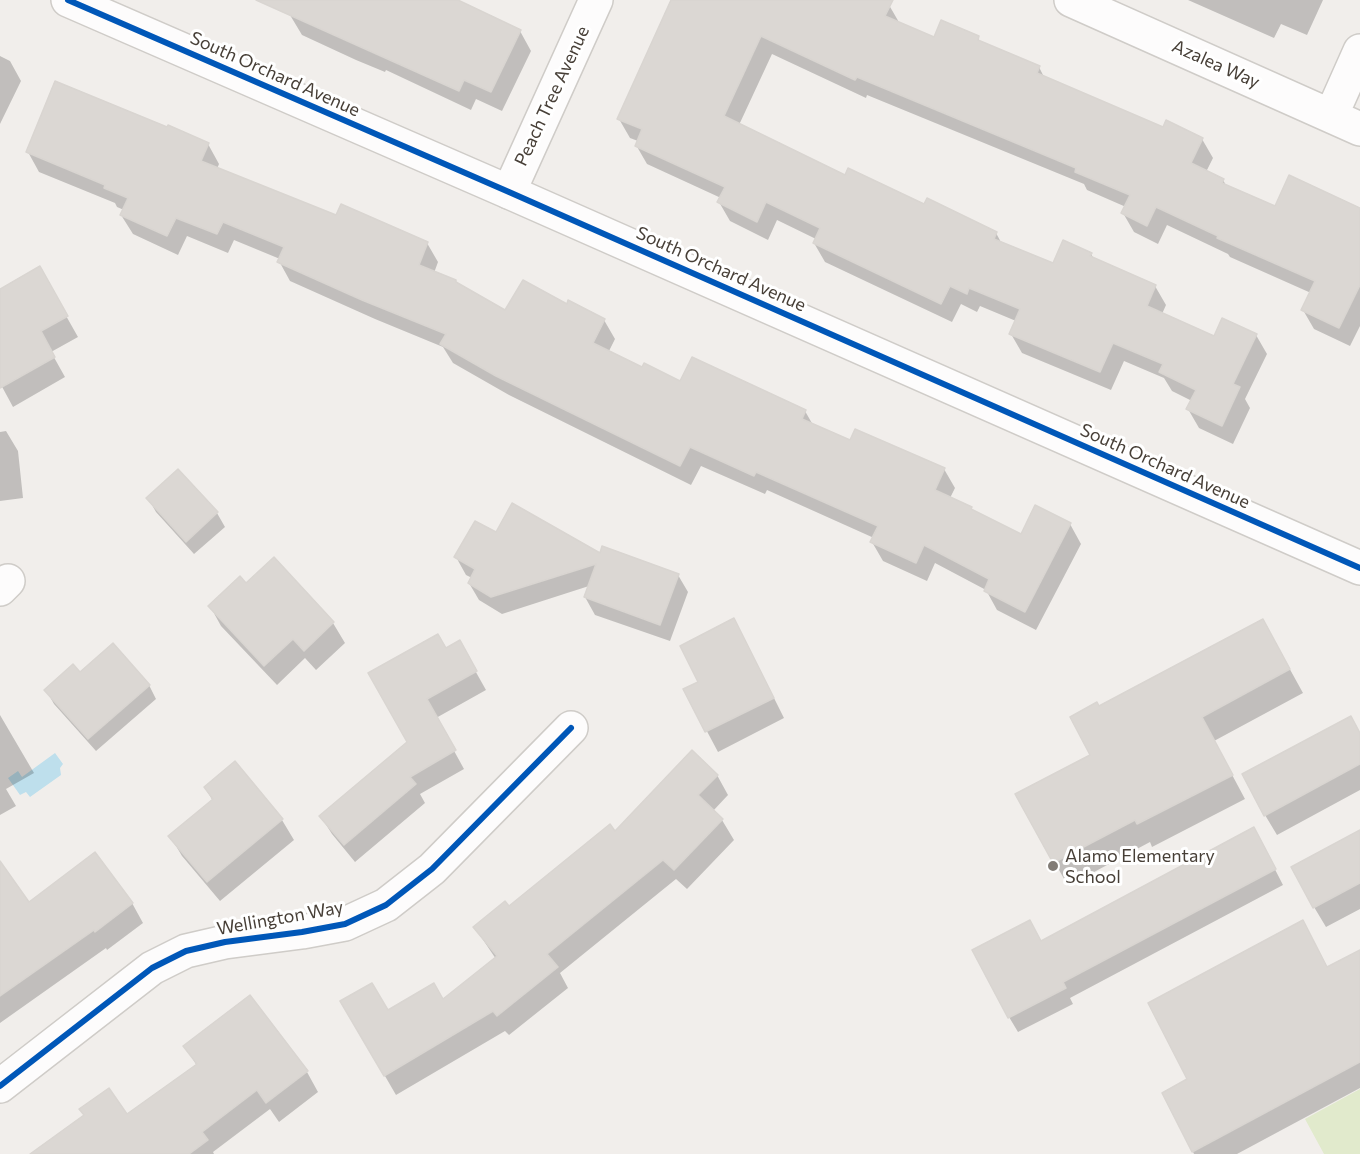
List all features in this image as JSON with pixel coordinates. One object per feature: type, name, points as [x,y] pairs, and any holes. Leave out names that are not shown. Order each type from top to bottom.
[{"type":"street","name":"South Orchard Avenue","points":[[68,0],[1360,568]]},
{"type":"street","name":"Peach Tree Avenue","points":[[509,192],[596,0]]},
{"type":"street","name":"Azalea Way","points":[[1071,0],[1360,129]]},
{"type":"street","points":[[1331,116],[1360,51]]},
{"type":"street","name":"Wellington Way","points":[[0,1086],[152,968],[186,951],[225,942],[345,924],[386,905],[432,869],[571,728]]},
{"type":"green space","points":[[1360,1089],[1360,1154],[1324,1154],[1305,1119]]},
{"type":"water","points":[[55,753],[63,764],[60,768],[61,775],[30,797],[26,792],[20,795],[8,778],[18,771],[22,777]]},
{"type":"building","points":[[256,0],[458,0],[521,30],[491,92],[464,80],[459,91]]},
{"type":"building","points":[[671,0],[893,0],[885,16],[934,37],[941,20],[979,36],[978,40],[1040,66],[1037,73],[1163,127],[1166,120],[1203,138],[1191,163],[1224,179],[1222,183],[1275,206],[1289,175],[1360,208],[1360,285],[1339,328],[1301,310],[1315,281],[1217,238],[1218,236],[1156,207],[1147,226],[1121,213],[1130,195],[1075,172],[1076,168],[857,77],[855,80],[761,36],[724,116],[845,175],[848,168],[924,204],[927,198],[997,232],[994,239],[1053,263],[1063,240],[1092,253],[1090,256],[1156,285],[1147,306],[1214,336],[1222,318],[1257,334],[1233,384],[1240,387],[1222,426],[1186,409],[1196,390],[1159,372],[1163,364],[1113,343],[1100,372],[1009,334],[1020,309],[969,288],[967,294],[950,286],[941,304],[813,243],[820,228],[766,202],[757,222],[717,202],[725,187],[635,146],[642,129],[617,119]]},
{"type":"building","points":[[55,81],[209,143],[201,161],[336,215],[341,204],[428,242],[419,265],[456,280],[505,310],[523,280],[567,304],[568,300],[605,319],[593,343],[642,367],[644,363],[680,381],[692,357],[806,410],[802,419],[850,440],[855,429],[945,468],[935,490],[1021,534],[1035,505],[1071,523],[1025,612],[984,591],[989,579],[924,545],[916,563],[870,542],[878,526],[756,472],[754,476],[690,447],[680,466],[496,376],[440,344],[446,334],[277,262],[284,247],[223,222],[217,234],[176,218],[167,236],[120,215],[128,198],[104,188],[105,185],[26,152]]},
{"type":"building","points":[[40,266],[68,316],[41,331],[55,357],[0,388],[0,289]]},
{"type":"building","points":[[178,469],[218,512],[186,542],[146,498]]},
{"type":"building","points":[[512,503],[600,553],[602,546],[679,574],[660,625],[584,597],[596,564],[491,597],[468,583],[475,569],[454,557],[475,521],[496,532]]},
{"type":"building","points":[[274,557],[334,622],[304,651],[293,639],[264,666],[208,606],[240,576],[246,583]]},
{"type":"building","points":[[734,618],[774,698],[705,732],[683,689],[698,682],[680,646]]},
{"type":"building","points":[[1263,619],[1290,669],[1202,717],[1233,775],[1137,824],[1135,820],[1053,863],[1015,794],[1090,755],[1070,717],[1097,702],[1099,706]]},
{"type":"building","points":[[438,634],[446,648],[460,640],[477,671],[427,699],[456,750],[410,777],[416,784],[344,845],[319,816],[407,742],[368,673]]},
{"type":"building","points":[[113,643],[150,685],[88,739],[44,690],[73,664],[80,672]]},
{"type":"building","points":[[1351,716],[1360,733],[1360,764],[1264,816],[1242,774]]},
{"type":"building","points":[[692,750],[718,775],[698,795],[723,819],[674,870],[663,860],[547,954],[558,967],[497,1016],[493,1011],[384,1076],[340,1001],[372,983],[388,1010],[434,983],[443,999],[497,956],[473,927],[505,901],[509,906],[610,824],[615,831]]},
{"type":"building","points":[[235,761],[283,819],[207,882],[168,836],[213,799],[204,787]]},
{"type":"building","points":[[1254,827],[1276,869],[1063,982],[1066,988],[1008,1018],[972,950],[1030,920],[1041,941]]},
{"type":"building","points":[[1360,830],[1360,883],[1313,908],[1291,867]]},
{"type":"building","points":[[95,852],[133,903],[95,932],[94,930],[0,996],[0,861],[29,902]]},
{"type":"building","points":[[1303,920],[1327,967],[1360,950],[1360,1062],[1192,1152],[1162,1093],[1187,1079],[1148,1003]]},
{"type":"building","points":[[250,995],[308,1071],[266,1103],[257,1090],[202,1132],[208,1140],[189,1154],[30,1154],[84,1115],[79,1109],[109,1088],[127,1114],[197,1064],[183,1046]]},
{"type":"cycle path","points":[[68,0],[1360,568]]},
{"type":"cycle path","points":[[0,1086],[152,968],[186,951],[225,942],[345,924],[386,905],[432,869],[571,728]]},
{"type":"place","name":"Alamo Elementary School","points":[[1053,866]]}]
